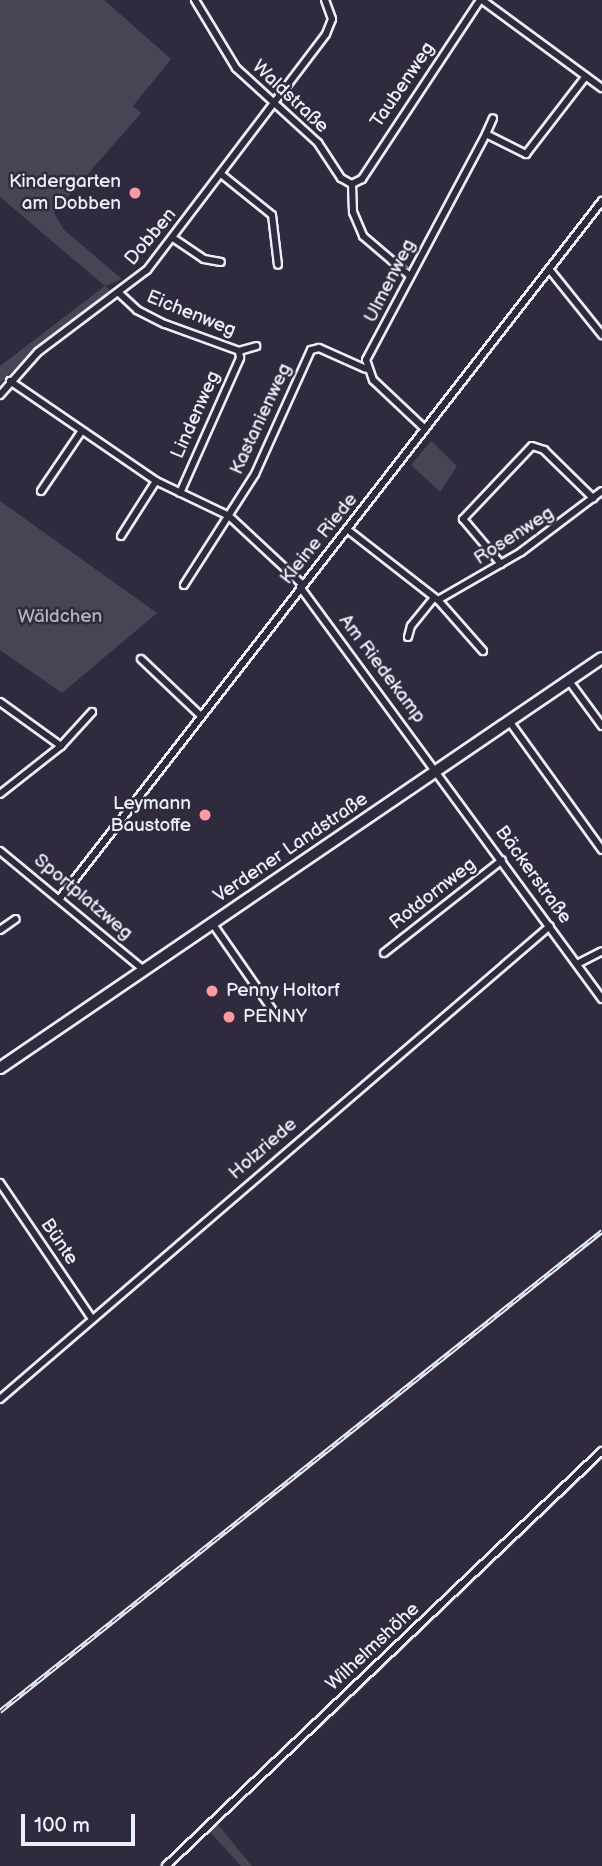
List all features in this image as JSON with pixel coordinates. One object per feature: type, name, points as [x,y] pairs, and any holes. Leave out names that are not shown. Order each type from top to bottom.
[{"type":"main road","name":"Verdener Landstraße","points":[[0,1068],[602,658]]},
{"type":"street","name":"Waldstraße","points":[[195,0],[219,45],[273,104],[318,143],[341,178],[352,184]]},
{"type":"street","name":"Dobben","points":[[0,395],[38,352],[147,270],[331,26],[325,0]]},
{"type":"street","points":[[481,0],[602,88]]},
{"type":"street","name":"Taubenweg","points":[[352,184],[362,178],[481,0]]},
{"type":"street","points":[[486,134],[526,153],[586,76]]},
{"type":"street","name":"Ulmenweg","points":[[366,369],[410,276],[493,118]]},
{"type":"street","points":[[221,174],[272,215],[278,265]]},
{"type":"street","points":[[352,184],[353,212],[363,236],[410,276]]},
{"type":"street","name":"Kleine Riede","points":[[61,897],[602,201]]},
{"type":"street","points":[[173,238],[204,259],[221,262]]},
{"type":"street","points":[[549,269],[602,335]]},
{"type":"street","name":"Eichenweg","points":[[119,293],[149,317],[239,351],[256,346]]},
{"type":"street","name":"Kastanienweg","points":[[229,516],[255,474],[310,350],[319,348],[366,369]]},
{"type":"street","name":"Lindenweg","points":[[180,493],[240,358],[239,351]]},
{"type":"street","points":[[366,369],[425,429]]},
{"type":"street","name":"Am Riedekamp","points":[[10,382],[156,481],[229,516],[301,585],[437,771]]},
{"type":"street","points":[[41,491],[81,432]]},
{"type":"street","points":[[501,564],[463,519],[532,446],[544,450],[593,498]]},
{"type":"street","points":[[121,536],[156,481]]},
{"type":"street","name":"Rosenweg","points":[[408,637],[411,626],[436,600],[501,564],[602,492]]},
{"type":"street","points":[[184,585],[229,516]]},
{"type":"street","points":[[348,530],[436,600],[482,651]]},
{"type":"street","points":[[141,659],[200,715]]},
{"type":"street","points":[[569,681],[602,726]]},
{"type":"street","points":[[0,702],[61,746]]},
{"type":"street","points":[[0,794],[61,746],[92,712]]},
{"type":"street","points":[[509,721],[602,850]]},
{"type":"street","name":"Bäckerstraße","points":[[437,771],[602,999]]},
{"type":"street","name":"Sportplatzweg","points":[[0,851],[61,897],[144,970]]},
{"type":"street","name":"Rotdornweg","points":[[384,953],[502,860]]},
{"type":"street","points":[[0,930],[16,919]]},
{"type":"street","points":[[212,923],[276,1014]]},
{"type":"street","name":"Holzriede","points":[[0,1399],[550,926]]},
{"type":"street","points":[[577,964],[602,951]]},
{"type":"street","name":"Bünte","points":[[0,1183],[92,1319]]},
{"type":"street","name":"Wilhelmshöhe","points":[[166,1866],[602,1451]]},
{"type":"green space","points":[[0,0],[104,0],[171,59],[133,106],[141,113],[54,213],[64,230],[122,279],[106,286],[112,292],[34,349],[0,384],[0,366],[105,286],[0,197]]},
{"type":"green space","points":[[431,441],[457,466],[440,492],[411,465]]},
{"type":"green space","name":"Wäldchen","points":[[0,501],[157,613],[62,693],[0,650]]},
{"type":"green space","points":[[602,1445],[602,1460],[320,1729],[311,1720]]},
{"type":"green space","points":[[210,1815],[252,1866],[241,1866],[210,1832],[174,1866],[159,1866]]},
{"type":"railway","points":[[0,1711],[602,1231]]},
{"type":"place","name":"Kindergarten am Dobben","points":[[135,193]]},
{"type":"place","name":"Leymann Baustoffe","points":[[205,815]]},
{"type":"place","name":"Penny Holtorf","points":[[212,991]]},
{"type":"place","name":"PENNY","points":[[229,1017]]}]
